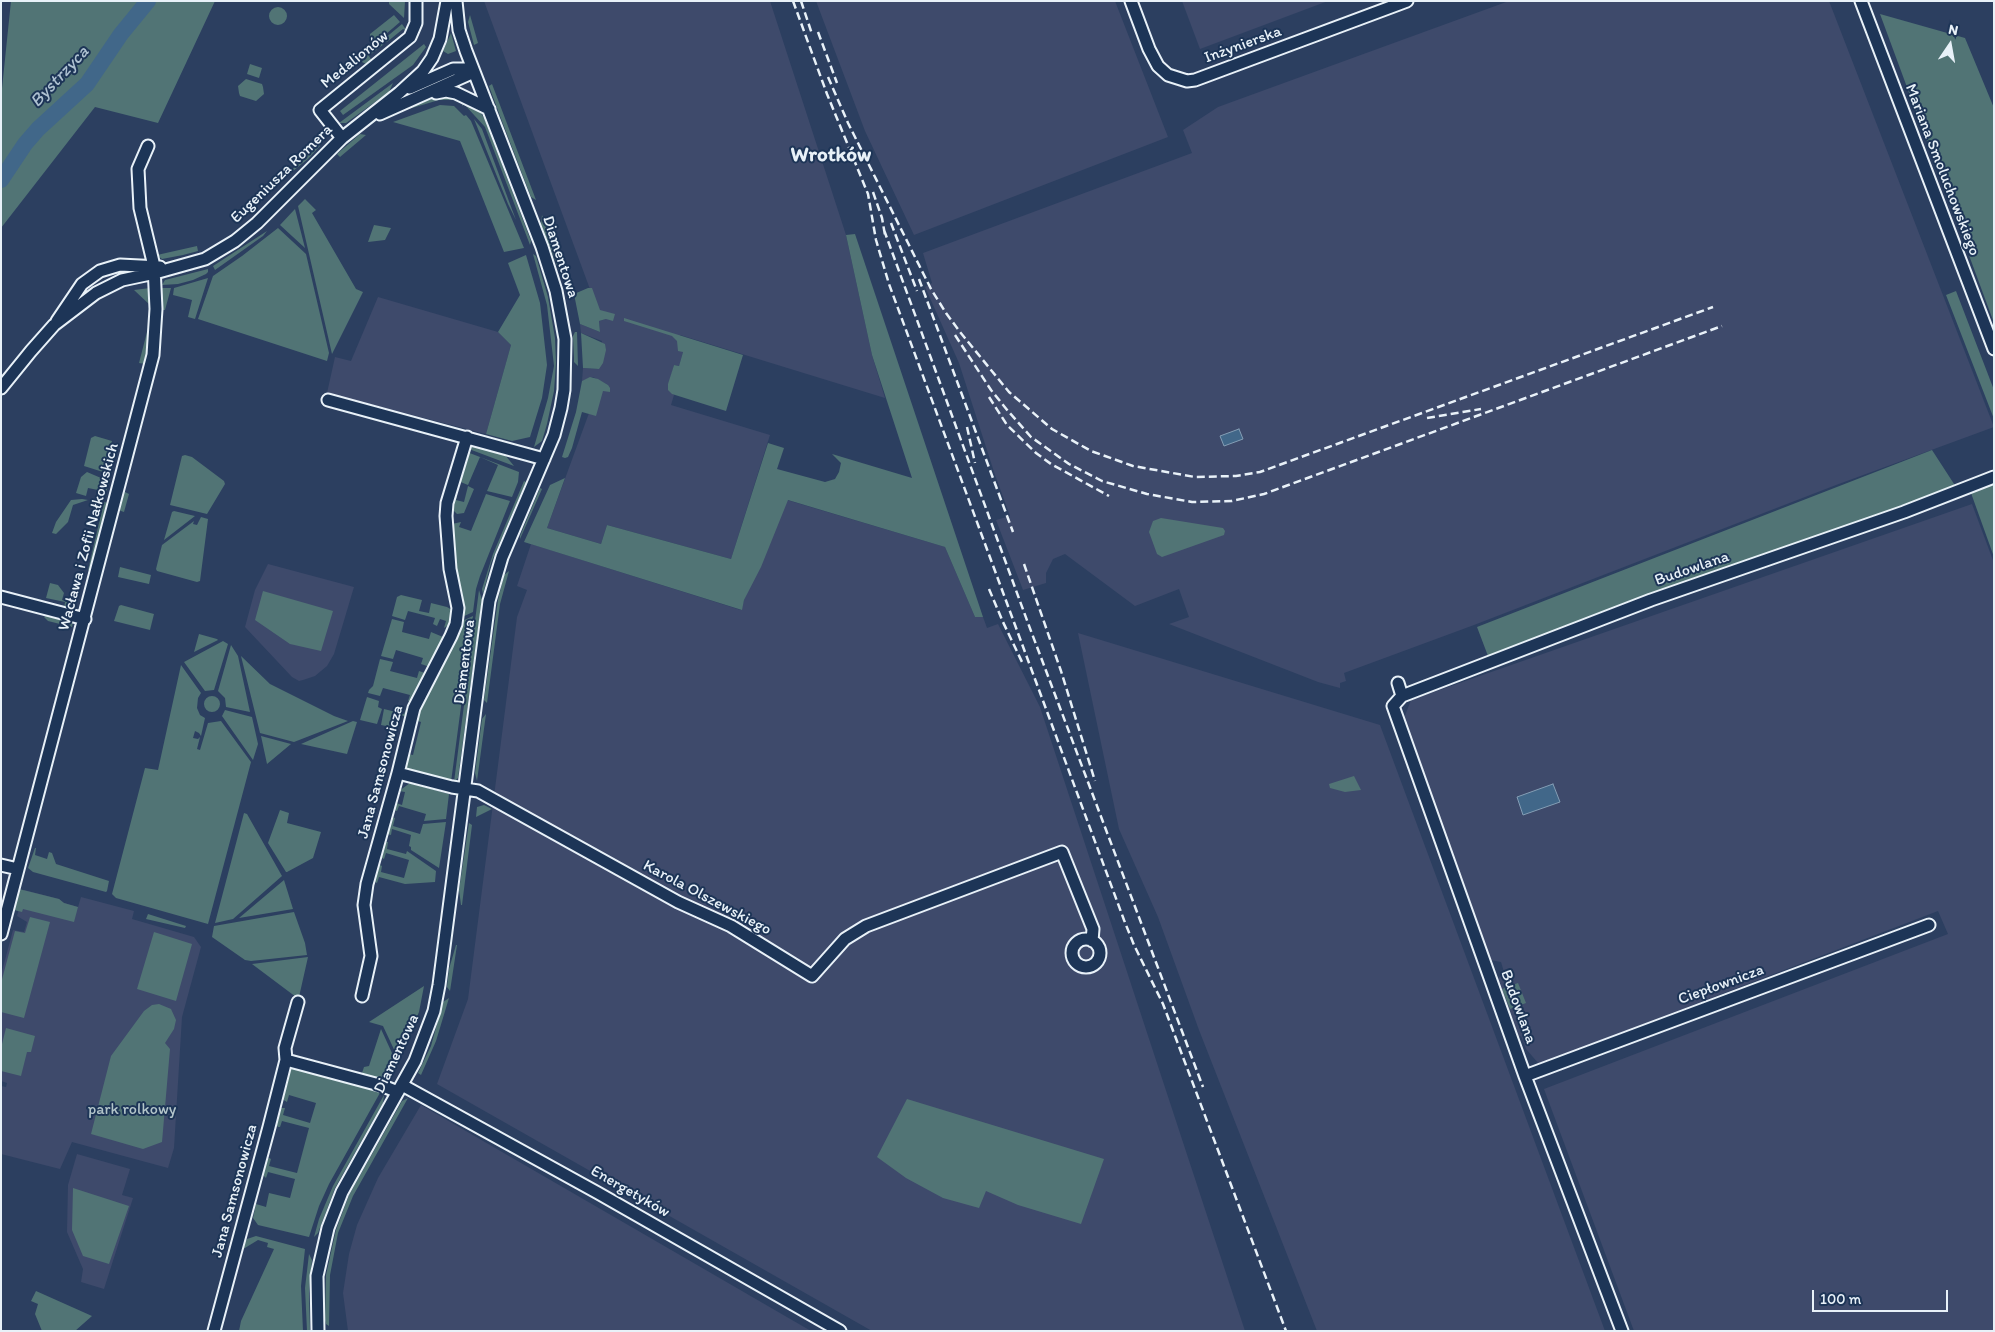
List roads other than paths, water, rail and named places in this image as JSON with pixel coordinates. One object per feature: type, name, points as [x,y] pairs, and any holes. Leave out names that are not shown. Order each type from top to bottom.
[{"type":"street","name":"Medalionów","points":[[342,138],[320,110],[410,37],[416,23],[416,1]]},
{"type":"street","name":"Eugeniusza Romera","points":[[54,325],[96,293],[113,284],[155,270],[167,269],[205,259],[235,241],[257,223],[342,138],[399,93],[423,71],[432,58],[440,39],[447,1]]},
{"type":"street","name":"Diamentowa","points":[[318,1331],[318,1276],[328,1228],[342,1192],[422,1046],[437,998],[486,621],[493,585],[502,557],[557,426],[561,408],[565,363],[563,324],[556,291],[545,255],[459,30],[456,1]]},
{"type":"street","name":"Inżynierska","points":[[1131,1],[1149,49],[1158,66],[1168,75],[1187,81],[1195,80],[1406,1]]},
{"type":"street","name":"Mariana Smoluchowskiego","points":[[1862,1],[1994,349]]},
{"type":"street","name":"Eugeniusza Romera","points":[[399,93],[453,69],[474,72]]},
{"type":"street","name":"Eugeniusza Romera","points":[[362,121],[474,72]]},
{"type":"street","name":"Eugeniusza Romera","points":[[424,95],[446,91],[456,93],[489,109]]},
{"type":"street","name":"Wacława i Zofii Nałkowskich","points":[[1,934],[151,367],[156,331],[155,270],[140,208],[138,169],[148,146]]},
{"type":"street","name":"Eugeniusza Romera","points":[[1,388],[54,325],[77,290],[88,278],[100,270],[120,265],[155,270]]},
{"type":"street","points":[[328,400],[544,459]]},
{"type":"street","name":"Jana Samsonowicza","points":[[362,996],[371,956],[364,905],[366,891],[414,708],[452,636],[456,624],[458,608],[450,569],[446,516],[447,503],[467,437]]},
{"type":"street","name":"Budowlana","points":[[1622,1331],[1525,1076],[1393,706],[1402,696],[1651,600],[1904,512],[1994,478]]},
{"type":"street","points":[[1,597],[85,619]]},
{"type":"street","points":[[1398,683],[1402,696]]},
{"type":"street","points":[[398,773],[464,789]]},
{"type":"street","name":"Karola Olszewskiego","points":[[464,789],[478,792],[494,799],[678,902],[731,926],[812,976],[845,939],[866,926],[1062,852],[1093,929],[1092,941]]},
{"type":"street","points":[[1,865],[18,869]]},
{"type":"street","name":"Ciepłownicza","points":[[1525,1076],[1929,925]]},
{"type":"street","name":"Jana Samsonowicza","points":[[214,1331],[286,1060],[285,1048],[298,1002]]},
{"type":"street","name":"Energetyków","points":[[286,1060],[383,1086],[400,1088],[598,1193],[840,1331]]},
{"type":"waterway","name":"Bystrzyca","points":[[1,180],[25,144],[38,129],[87,84],[121,34],[148,1]]},
{"type":"railway","points":[[793,1],[827,94],[868,194],[876,240],[889,284],[1124,920],[1163,1004],[1286,1331]]},
{"type":"railway","points":[[801,1],[812,34]]},
{"type":"railway","points":[[818,32],[837,83]]},
{"type":"railway","points":[[828,77],[848,123],[931,289],[960,332],[1009,392],[1052,429],[1091,451],[1133,466],[1195,477],[1236,476],[1260,472],[1713,307]]},
{"type":"railway","points":[[873,192],[882,218],[885,235]]},
{"type":"railway","points":[[891,223],[917,291]]},
{"type":"railway","points":[[884,230],[1028,623],[1203,1087]]},
{"type":"railway","points":[[919,279],[1013,532]]},
{"type":"railway","points":[[955,335],[991,390],[1008,411],[1031,437],[1069,464],[1102,481],[1147,494],[1192,502],[1232,501],[1264,494],[1722,326]]},
{"type":"railway","points":[[989,397],[1007,425],[1036,453],[1051,464],[1109,496]]},
{"type":"railway","points":[[1427,418],[1481,409]]},
{"type":"railway","points":[[967,427],[975,463]]},
{"type":"railway","points":[[1024,564],[1061,671],[1095,781]]},
{"type":"railway","points":[[989,589],[1022,662]]},
{"type":"district","name":"Wrotków","points":[[831,156]]},
{"type":"park label","name":"park rolkowy","points":[[132,1110]]}]
